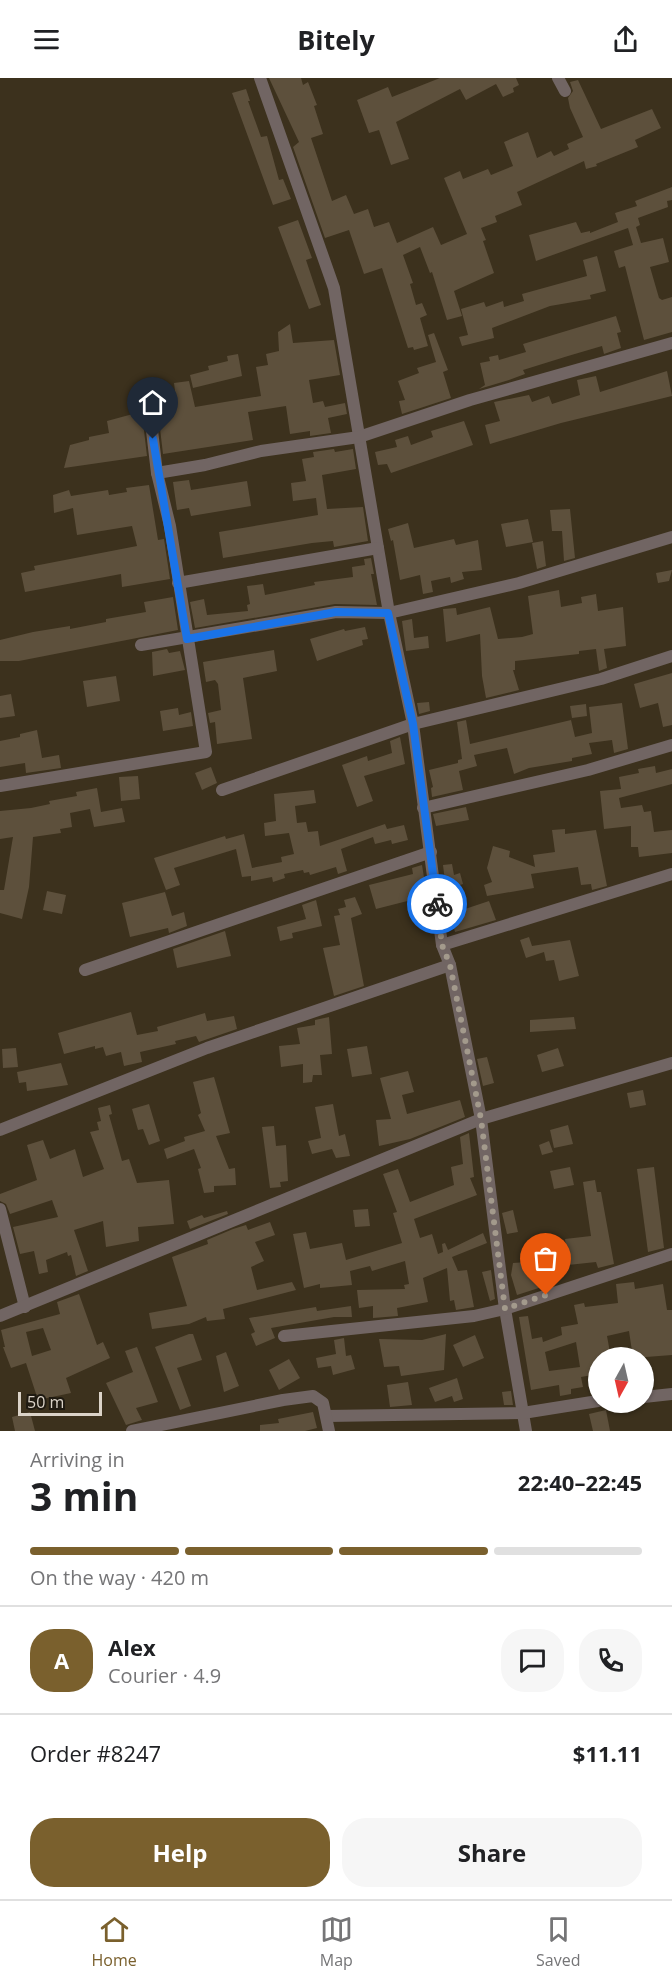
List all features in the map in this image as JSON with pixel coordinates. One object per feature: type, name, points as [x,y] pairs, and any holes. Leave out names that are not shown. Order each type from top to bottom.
[{"type":"street","points":[[260,78],[334,288],[388,613],[413,724],[442,945],[450,965],[481,1119],[505,1309],[526,1431]]},
{"type":"street","points":[[558,78],[566,91]]},
{"type":"street","points":[[157,473],[261,451],[359,437],[470,400],[672,343]]},
{"type":"street","points":[[0,786],[206,752],[170,526],[157,473],[151,422]]},
{"type":"street","points":[[141,645],[336,612],[388,613],[519,583],[672,537]]},
{"type":"street","points":[[178,583],[378,548]]},
{"type":"street","points":[[222,789],[413,724],[601,679],[672,656]]},
{"type":"street","points":[[423,808],[588,770],[672,746]]},
{"type":"street","points":[[85,970],[430,852]]},
{"type":"street","points":[[442,945],[672,874]]},
{"type":"street","points":[[0,1130],[207,1048],[450,965]]},
{"type":"street","points":[[0,1316],[481,1119],[672,1063]]},
{"type":"street","points":[[0,1209],[25,1307]]},
{"type":"street","points":[[284,1336],[474,1316],[505,1309],[672,1254]]},
{"type":"street","points":[[654,1396],[672,1394]]},
{"type":"street","points":[[132,1431],[313,1396],[323,1403],[329,1431]]},
{"type":"street","points":[[327,1416],[523,1413],[588,1403]]},
{"type":"building","points":[[269,78],[301,78],[303,85],[308,82],[317,105],[314,106],[323,134],[311,138],[332,201],[346,195],[354,214],[368,209],[374,227],[389,222],[397,243],[433,227],[441,245],[467,234],[444,178],[460,171],[463,179],[488,169],[491,175],[513,166],[504,142],[528,132],[537,158],[551,151],[554,156],[569,149],[567,144],[583,137],[570,108],[568,98],[573,91],[570,82],[578,80],[601,129],[652,109],[661,128],[635,140],[638,147],[596,164],[597,166],[586,169],[584,161],[517,192],[522,205],[495,216],[497,222],[481,228],[494,273],[454,291],[462,316],[447,320],[432,272],[430,273],[420,247],[403,255],[413,283],[410,284],[416,305],[422,303],[427,315],[420,318],[428,346],[414,350],[413,347],[408,348],[382,268],[364,274],[349,230],[325,238],[293,147],[299,142]]},
{"type":"building","points":[[440,78],[516,78],[519,85],[513,88],[514,92],[503,97],[496,84],[466,100],[460,89],[396,122],[409,159],[391,165],[379,130],[369,133],[357,100],[388,87],[392,97]]},
{"type":"building","points":[[246,89],[261,137],[267,136],[279,180],[283,179],[291,199],[273,205],[232,93]]},
{"type":"building","points":[[672,187],[672,200],[667,201],[668,207],[638,218],[640,225],[636,227],[641,243],[663,238],[669,262],[650,267],[659,298],[662,300],[672,297],[672,332],[644,340],[625,266],[619,268],[614,251],[633,245],[628,228],[536,261],[529,235],[576,222],[581,233],[590,231],[590,233],[618,222],[615,213],[637,206],[635,201]]},
{"type":"building","points":[[298,220],[312,258],[306,260],[321,305],[309,309],[278,227]]},
{"type":"building","points":[[597,256],[606,291],[590,295],[591,299],[550,306],[492,328],[494,338],[462,346],[459,337],[468,335],[461,309],[484,302],[486,307],[503,301],[504,307],[524,301],[522,294],[587,276],[583,260]]},
{"type":"building","points":[[616,316],[621,332],[617,333],[621,348],[604,354],[602,346],[523,370],[525,374],[479,389],[485,385],[480,363],[490,361],[489,357],[498,355],[499,360],[526,352],[523,344]]},
{"type":"building","points":[[290,324],[293,343],[334,340],[340,375],[309,380],[313,403],[323,401],[325,407],[345,403],[347,414],[328,418],[331,433],[310,436],[310,431],[290,434],[286,406],[248,412],[253,440],[163,454],[159,420],[155,415],[149,414],[143,422],[147,456],[64,468],[70,445],[89,440],[89,437],[109,433],[107,421],[155,408],[151,398],[175,391],[174,383],[189,381],[195,407],[261,396],[256,367],[268,365],[266,354],[279,351],[278,332]]},
{"type":"building","points":[[434,333],[448,370],[443,372],[451,398],[402,414],[399,401],[405,400],[398,381],[419,373],[417,368],[436,362],[428,335]]},
{"type":"building","points":[[238,354],[242,376],[193,388],[190,375],[209,370],[208,366],[228,361],[227,356]]},
{"type":"building","points":[[667,371],[672,396],[561,423],[490,444],[485,425],[500,421],[494,402],[529,395],[532,402],[549,396],[552,404],[580,395],[577,380],[596,376],[600,392]]},
{"type":"building","points":[[464,421],[473,445],[391,473],[387,464],[378,465],[375,452],[397,447],[395,440],[408,436],[411,445],[433,437],[431,431]]},
{"type":"building","points":[[334,449],[335,452],[353,449],[356,469],[322,475],[327,509],[363,507],[368,541],[334,547],[333,541],[312,543],[223,558],[219,532],[318,515],[316,498],[293,501],[291,483],[306,481],[302,459],[314,457],[313,452]]},
{"type":"building","points":[[189,480],[191,490],[247,481],[251,506],[191,516],[189,508],[177,510],[173,482]]},
{"type":"building","points":[[149,485],[158,540],[164,539],[170,579],[122,587],[121,574],[25,592],[21,573],[35,570],[34,566],[137,546],[132,526],[77,535],[73,508],[54,513],[53,495],[69,490],[71,496],[108,490],[109,495],[127,492],[126,488]]},
{"type":"building","points":[[570,509],[575,558],[564,561],[562,531],[552,531],[550,510]]},
{"type":"building","points":[[528,519],[533,542],[506,547],[501,524]]},
{"type":"building","points":[[408,523],[414,548],[454,539],[456,545],[478,540],[482,570],[462,572],[464,579],[451,583],[450,577],[431,581],[433,592],[423,594],[420,575],[400,580],[393,540],[391,541],[388,529]]},
{"type":"building","points":[[543,541],[546,566],[537,569],[532,543]]},
{"type":"building","points":[[371,558],[374,574],[371,574],[377,605],[335,604],[195,628],[190,602],[204,599],[207,615],[248,611],[247,605],[250,604],[247,586],[263,584],[265,595],[315,585],[314,582],[353,577],[352,567],[365,565],[364,559]]},
{"type":"building","points":[[672,570],[669,581],[658,583],[656,573]]},
{"type":"building","points":[[559,590],[561,607],[582,603],[581,597],[596,594],[598,611],[623,607],[626,646],[604,649],[607,668],[599,671],[596,649],[579,651],[579,654],[515,661],[515,670],[513,670],[519,690],[486,698],[482,676],[480,634],[446,642],[443,609],[456,608],[457,615],[490,607],[498,639],[522,637],[533,634],[528,596]]},
{"type":"building","points":[[173,597],[178,630],[19,661],[0,661],[0,640],[33,632],[70,626],[70,629],[106,622],[106,619],[146,612],[144,602]]},
{"type":"building","points":[[412,619],[414,638],[428,636],[429,648],[406,651],[402,621]]},
{"type":"building","points":[[365,627],[368,639],[362,640],[363,645],[317,661],[310,639],[344,629],[345,631]]},
{"type":"building","points":[[167,649],[169,653],[180,651],[185,670],[153,676],[152,652]]},
{"type":"building","points":[[274,650],[277,671],[243,678],[252,739],[217,744],[215,722],[210,723],[208,713],[221,710],[218,684],[215,680],[206,682],[203,662]]},
{"type":"building","points":[[672,673],[672,725],[663,727],[658,703],[640,708],[634,684]]},
{"type":"building","points":[[116,676],[120,701],[87,707],[83,681]]},
{"type":"building","points":[[11,694],[15,716],[0,718],[0,696]]},
{"type":"building","points":[[429,702],[430,711],[419,714],[417,703]]},
{"type":"building","points":[[622,703],[628,749],[614,753],[612,740],[589,743],[592,754],[572,758],[572,761],[529,768],[514,774],[507,748],[474,755],[477,766],[459,771],[463,790],[432,797],[431,788],[433,787],[429,770],[458,763],[458,760],[462,759],[457,722],[466,720],[470,744],[571,720],[575,737],[592,733],[589,707]]},
{"type":"building","points":[[586,704],[587,716],[572,718],[570,706]]},
{"type":"building","points":[[178,708],[179,715],[191,712],[193,726],[163,731],[160,711]]},
{"type":"building","points":[[37,730],[42,758],[59,755],[61,768],[26,773],[25,763],[0,767],[0,741],[20,737],[20,734]]},
{"type":"building","points":[[400,737],[405,764],[364,776],[373,801],[357,807],[342,765],[367,756],[368,761],[392,753],[390,741]]},
{"type":"building","points":[[655,766],[656,773],[672,769],[672,784],[619,798],[621,808],[642,805],[644,812],[651,811],[654,832],[672,830],[672,853],[639,857],[638,847],[631,847],[631,826],[604,829],[600,791],[621,789],[619,777],[639,773],[638,769]]},
{"type":"building","points":[[211,767],[217,783],[202,790],[195,773]]},
{"type":"building","points":[[138,776],[140,799],[121,801],[119,777]]},
{"type":"building","points":[[97,788],[101,812],[122,808],[125,822],[94,827],[90,809],[70,813],[72,827],[60,829],[61,833],[33,837],[29,887],[22,919],[0,913],[0,890],[4,890],[13,837],[0,839],[0,811],[50,804],[49,801],[77,796],[76,792]]},
{"type":"building","points":[[314,790],[316,803],[295,806],[297,823],[306,822],[308,832],[318,831],[320,846],[385,824],[387,829],[404,825],[408,840],[392,844],[391,840],[375,844],[373,837],[341,849],[347,871],[338,874],[336,867],[310,875],[309,872],[304,873],[303,870],[284,874],[285,878],[273,882],[272,877],[251,881],[251,876],[242,877],[236,849],[174,868],[180,885],[166,890],[154,858],[225,836],[226,839],[244,834],[252,868],[282,862],[281,857],[294,854],[289,833],[265,836],[264,823],[276,821],[274,794]]},
{"type":"building","points":[[466,807],[469,820],[436,826],[433,814]]},
{"type":"building","points":[[565,829],[565,834],[596,830],[607,886],[592,890],[591,884],[581,885],[578,867],[531,874],[534,888],[487,896],[484,885],[492,882],[487,868],[493,846],[510,851],[509,857],[535,867],[533,855],[555,852],[552,830]]},
{"type":"building","points":[[452,864],[454,875],[460,873],[463,884],[446,890],[443,865]]},
{"type":"building","points":[[422,865],[427,896],[376,909],[369,885],[413,874],[412,868]]},
{"type":"building","points":[[47,891],[66,895],[62,914],[43,910]]},
{"type":"building","points":[[165,892],[172,916],[184,912],[187,926],[169,933],[168,928],[130,937],[122,903]]},
{"type":"building","points":[[355,897],[362,914],[351,918],[364,986],[334,996],[323,948],[340,945],[334,916],[340,915],[338,909],[346,907],[344,900]]},
{"type":"building","points":[[316,900],[322,926],[292,933],[293,938],[280,941],[277,927],[306,919],[302,905]]},
{"type":"building","points":[[489,901],[496,920],[455,932],[450,914]]},
{"type":"building","points":[[225,931],[231,956],[177,968],[173,949]]},
{"type":"building","points":[[529,937],[532,946],[570,940],[579,976],[559,981],[554,960],[546,961],[544,952],[526,958],[520,940]]},
{"type":"building","points":[[131,1012],[137,1035],[158,1031],[157,1027],[205,1013],[207,1021],[234,1016],[237,1029],[199,1042],[196,1036],[175,1041],[176,1044],[140,1052],[142,1062],[124,1066],[121,1052],[106,1056],[103,1047],[95,1049],[95,1046],[64,1054],[58,1033]]},
{"type":"building","points":[[329,1017],[332,1054],[320,1055],[322,1075],[313,1075],[312,1082],[303,1083],[303,1064],[281,1067],[279,1046],[300,1044],[297,1028],[315,1025],[315,1020]]},
{"type":"building","points":[[574,1017],[576,1029],[530,1032],[530,1020]]},
{"type":"building","points":[[367,1046],[372,1074],[352,1077],[347,1049]]},
{"type":"building","points":[[16,1048],[18,1067],[3,1068],[2,1049]]},
{"type":"building","points":[[558,1048],[564,1066],[542,1072],[537,1055]]},
{"type":"building","points":[[487,1057],[494,1083],[483,1086],[477,1059]]},
{"type":"building","points":[[61,1063],[68,1085],[27,1091],[26,1082],[19,1083],[17,1072]]},
{"type":"building","points":[[408,1071],[414,1092],[402,1095],[407,1114],[460,1100],[465,1117],[410,1139],[379,1146],[376,1120],[391,1119],[380,1078]]},
{"type":"building","points":[[214,1077],[230,1133],[216,1136],[229,1169],[235,1168],[236,1185],[214,1186],[214,1192],[204,1193],[198,1169],[201,1168],[194,1149],[167,1159],[164,1149],[185,1141],[184,1137],[205,1131],[198,1115],[201,1113],[193,1082]]},
{"type":"building","points":[[643,1090],[646,1105],[630,1108],[627,1093]]},
{"type":"building","points":[[149,1104],[160,1141],[149,1145],[143,1129],[138,1130],[132,1109]]},
{"type":"building","points":[[333,1104],[339,1136],[345,1134],[350,1156],[336,1158],[332,1149],[312,1154],[308,1141],[321,1138],[315,1107]]},
{"type":"building","points":[[110,1105],[112,1114],[109,1115],[122,1161],[129,1159],[137,1183],[169,1180],[174,1224],[138,1227],[139,1241],[106,1247],[103,1221],[74,1230],[88,1271],[76,1276],[71,1255],[68,1256],[67,1252],[46,1260],[48,1272],[39,1274],[34,1251],[20,1254],[13,1227],[58,1217],[52,1200],[10,1214],[6,1204],[0,1201],[0,1194],[37,1180],[27,1145],[43,1140],[50,1159],[75,1149],[83,1177],[104,1169],[90,1132],[99,1130],[97,1122],[101,1121],[98,1108]]},
{"type":"building","points":[[568,1125],[573,1144],[554,1148],[550,1130]]},
{"type":"building","points":[[274,1126],[276,1146],[286,1145],[288,1181],[280,1182],[281,1187],[270,1188],[262,1127]]},
{"type":"building","points":[[469,1133],[474,1177],[470,1178],[477,1195],[414,1219],[420,1238],[432,1234],[438,1254],[443,1252],[442,1244],[445,1243],[448,1250],[483,1233],[487,1243],[452,1257],[458,1271],[467,1270],[474,1307],[456,1310],[454,1300],[450,1301],[447,1268],[423,1278],[428,1302],[397,1308],[398,1316],[373,1318],[373,1306],[359,1308],[357,1290],[405,1289],[404,1285],[409,1284],[405,1261],[372,1271],[370,1266],[350,1271],[352,1285],[320,1288],[320,1284],[304,1288],[293,1234],[306,1232],[310,1249],[342,1243],[346,1260],[402,1243],[393,1213],[397,1212],[383,1174],[398,1169],[410,1202],[454,1185],[451,1167],[463,1164],[460,1137]]},
{"type":"building","points":[[549,1141],[553,1152],[542,1155],[539,1145]]},
{"type":"building","points":[[570,1167],[574,1185],[554,1189],[550,1171]]},
{"type":"building","points":[[654,1167],[664,1248],[648,1252],[637,1169]]},
{"type":"building","points":[[595,1180],[597,1192],[601,1192],[614,1264],[598,1268],[596,1262],[568,1265],[565,1239],[591,1236],[583,1182]]},
{"type":"building","points":[[368,1209],[370,1226],[355,1227],[353,1210]]},
{"type":"building","points":[[513,1210],[518,1232],[507,1234],[502,1213]]},
{"type":"building","points":[[227,1211],[228,1214],[190,1229],[187,1221],[202,1215],[204,1218]]},
{"type":"building","points":[[270,1222],[275,1235],[255,1242],[264,1261],[251,1267],[257,1290],[292,1282],[296,1290],[223,1309],[225,1319],[207,1321],[206,1317],[189,1324],[152,1329],[149,1313],[187,1306],[172,1257],[208,1244],[207,1240],[233,1229],[246,1225],[248,1230]]},
{"type":"building","points":[[549,1240],[556,1260],[539,1266],[545,1286],[517,1295],[511,1275],[513,1263],[527,1262],[522,1249]]},
{"type":"building","points":[[491,1270],[495,1299],[490,1301],[482,1272]]},
{"type":"building","points":[[634,1282],[635,1289],[663,1284],[667,1310],[672,1310],[672,1355],[654,1356],[654,1347],[631,1347],[629,1331],[607,1336],[609,1347],[588,1347],[588,1376],[581,1377],[583,1387],[571,1389],[571,1394],[560,1396],[559,1385],[531,1390],[519,1317],[528,1316],[532,1339],[542,1337],[543,1342],[562,1335],[561,1327],[578,1324],[574,1305],[584,1303],[585,1307],[618,1303],[616,1284]],"holes":[[[576,1342],[580,1367],[549,1371],[545,1352]]]},
{"type":"building","points":[[79,1294],[97,1345],[103,1342],[110,1358],[66,1378],[71,1393],[38,1400],[26,1363],[11,1368],[3,1347],[5,1347],[1,1330],[60,1314],[57,1302]],"holes":[[[43,1328],[51,1350],[32,1356],[26,1332]]]},
{"type":"building","points":[[351,1306],[352,1317],[334,1317],[271,1328],[275,1338],[256,1346],[251,1334],[255,1332],[249,1318],[316,1307],[317,1311]]},
{"type":"building","points":[[193,1334],[202,1360],[177,1368],[191,1406],[180,1410],[155,1347]]},
{"type":"building","points":[[446,1334],[444,1370],[401,1376],[399,1366],[384,1367],[379,1339],[422,1340]]},
{"type":"building","points":[[475,1335],[484,1358],[463,1367],[453,1345]]},
{"type":"building","points":[[344,1338],[346,1356],[351,1355],[355,1369],[333,1375],[331,1366],[318,1368],[316,1358],[336,1354],[334,1340]]},
{"type":"building","points":[[137,1347],[158,1402],[136,1408],[142,1420],[126,1425],[106,1383],[133,1372],[125,1351]]},
{"type":"building","points":[[226,1352],[239,1386],[224,1392],[216,1356]]},
{"type":"building","points":[[289,1359],[300,1378],[279,1390],[269,1370]]},
{"type":"building","points":[[457,1378],[463,1399],[454,1402],[452,1396],[435,1402],[429,1388]]},
{"type":"building","points":[[408,1382],[412,1405],[390,1407],[387,1385]]},
{"type":"building","points":[[511,1391],[513,1405],[504,1405],[502,1392]]},
{"type":"building","points":[[30,1412],[35,1431],[15,1431],[12,1417]]},
{"type":"building","points":[[313,1412],[317,1428],[305,1431],[260,1431],[260,1425],[279,1423],[278,1419]]},
{"type":"building","points":[[607,1413],[610,1431],[593,1431],[589,1414]]},
{"type":"way so far","points":[[437,904],[442,945],[450,965],[481,1119],[505,1309],[546,1295]]},
{"type":"route","points":[[153,439],[157,473],[170,526],[187,639],[336,612],[388,613],[413,724],[437,904]]}]
